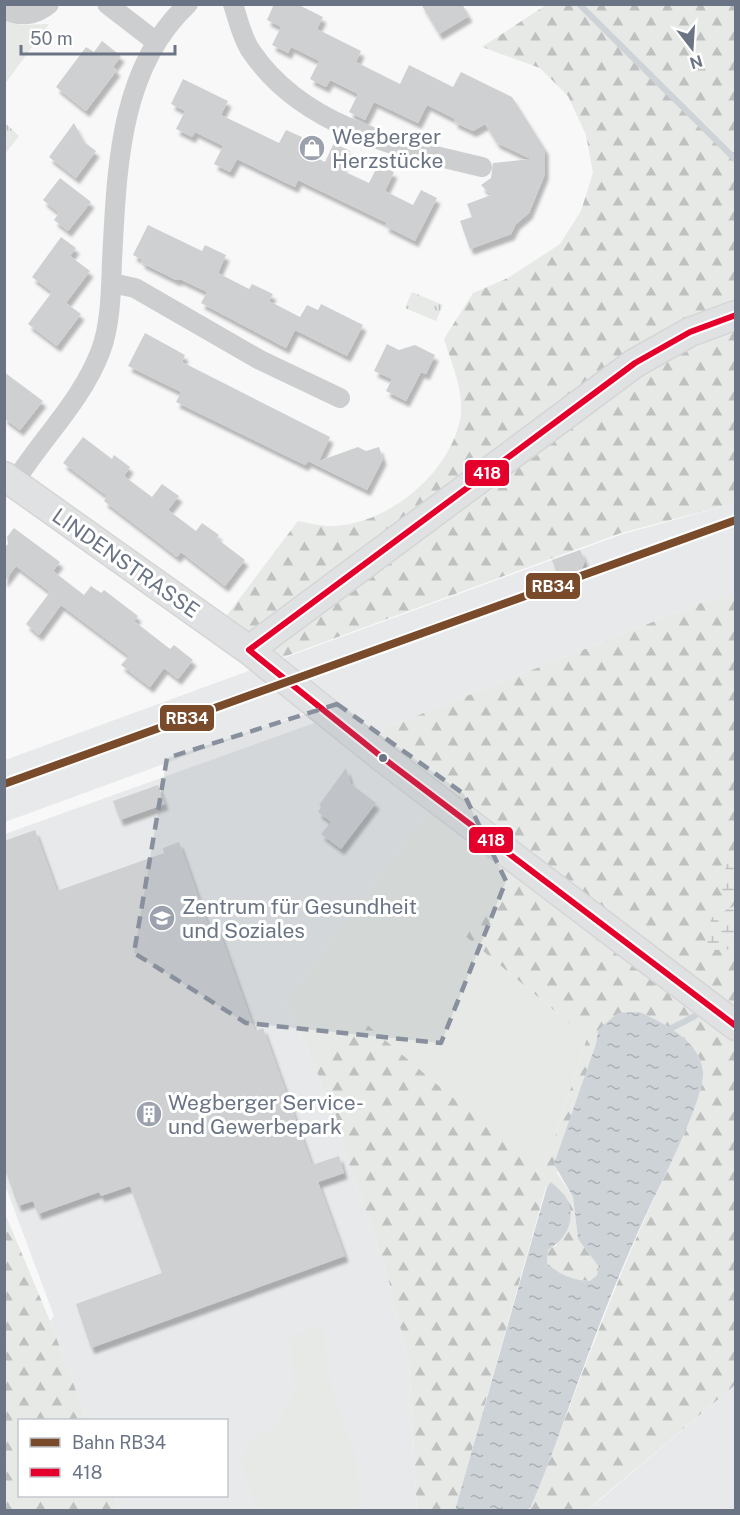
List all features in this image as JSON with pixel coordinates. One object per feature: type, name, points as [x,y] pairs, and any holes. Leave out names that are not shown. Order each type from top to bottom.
[{"type":"street","points":[[4,9],[21,14],[31,14],[49,4]]},
{"type":"street","points":[[107,4],[155,41]]},
{"type":"street","points":[[9,480],[27,462],[80,394],[102,349],[112,283],[116,191],[135,84],[155,41],[188,4]]},
{"type":"street","points":[[232,4],[250,50],[287,91],[331,120],[375,140],[482,167]]},
{"type":"street","points":[[112,283],[135,288],[260,360],[340,398]]},
{"type":"street","points":[[249,650],[635,363],[690,332],[735,315]]},
{"type":"street","name":"LINDENSTRASSE","points":[[9,480],[249,650],[383,758],[735,1026]]},
{"type":"highlighted area","points":[[337,704],[464,794],[506,881],[441,1043],[246,1023],[134,953],[167,758]]},
{"type":"shaded area","points":[[735,503],[735,595],[703,602],[386,728],[375,737],[328,704],[5,822],[5,760],[623,534]]},
{"type":"shaded area","points":[[317,722],[430,808],[285,1002],[315,1066],[387,1273],[409,1363],[417,1510],[119,1510],[114,1497],[228,1497],[228,1419],[87,1419],[50,1321],[54,1316],[5,1185],[5,834]]},
{"type":"shaded area","points":[[735,1385],[735,1510],[587,1510],[601,1499]]},
{"type":"green space","points":[[546,5],[735,5],[735,503],[621,533],[270,662],[209,639],[298,521],[330,526],[355,523],[394,506],[428,478],[442,461],[452,443],[461,414],[458,381],[444,339],[473,293],[508,278],[560,244],[581,211],[593,173],[586,135],[568,96],[540,68],[482,47]]},
{"type":"green space","points":[[7,21],[21,25],[49,24],[5,84],[4,24]]},
{"type":"green space","points":[[5,123],[19,136],[5,154]]},
{"type":"green space","points":[[412,292],[443,305],[436,321],[405,308]]},
{"type":"green space","points":[[735,595],[736,1004],[717,1024],[735,1038],[735,1385],[587,1510],[527,1510],[531,1506],[632,1249],[685,1132],[703,1080],[700,1060],[688,1042],[670,1028],[640,1012],[598,1030],[596,1044],[557,1173],[573,1197],[578,1239],[599,1267],[597,1275],[590,1281],[578,1279],[562,1274],[547,1263],[548,1250],[557,1245],[551,1183],[546,1187],[455,1510],[417,1510],[409,1363],[387,1273],[315,1066],[358,1017],[543,1175],[587,1038],[464,935],[530,851],[375,737],[386,728],[703,602]]},
{"type":"green space","points":[[430,808],[515,871],[464,935],[587,1038],[543,1175],[505,1143],[345,1032],[315,1066],[285,1002]]},
{"type":"green space","points":[[735,860],[735,897],[722,893],[726,865]]},
{"type":"green space","points":[[734,906],[735,949],[716,950],[707,946],[711,918]]},
{"type":"green space","points":[[4,1211],[50,1321],[87,1419],[18,1419],[18,1497],[114,1497],[119,1510],[5,1510]]},
{"type":"green space","points":[[322,1325],[333,1394],[355,1455],[361,1503],[358,1510],[258,1510],[240,1459],[253,1441],[279,1421],[295,1388],[289,1338]]},
{"type":"water","points":[[640,1012],[679,1034],[695,1050],[703,1071],[703,1080],[696,1105],[613,1289],[531,1506],[527,1510],[455,1510],[547,1187],[551,1182],[567,1198],[571,1216],[564,1236],[548,1250],[547,1263],[562,1274],[578,1279],[590,1281],[597,1275],[599,1267],[578,1239],[573,1197],[554,1164],[596,1044],[598,1030],[618,1013]]},
{"type":"building","points":[[274,4],[297,4],[323,17],[317,29],[361,51],[356,62],[400,84],[409,65],[453,87],[461,72],[512,97],[545,149],[545,174],[529,213],[516,224],[511,234],[470,249],[460,221],[472,217],[467,204],[491,195],[481,185],[491,178],[493,163],[531,159],[497,143],[485,124],[473,131],[427,105],[418,123],[374,102],[365,120],[349,112],[358,94],[330,80],[326,87],[310,79],[319,61],[291,47],[288,53],[272,45],[281,27],[267,20]]},
{"type":"building","points":[[421,4],[462,4],[469,16],[439,34]]},
{"type":"building","points":[[102,41],[121,56],[113,67],[117,70],[86,111],[56,87],[86,47],[94,52]]},
{"type":"building","points":[[183,79],[228,101],[221,115],[279,143],[286,130],[302,137],[297,148],[325,162],[334,143],[350,151],[341,170],[369,183],[378,165],[394,172],[385,191],[413,205],[421,190],[437,198],[415,241],[385,226],[387,223],[298,180],[295,187],[237,159],[230,172],[214,164],[223,146],[195,132],[192,137],[176,129],[185,111],[171,104]]},
{"type":"building","points":[[74,123],[84,142],[96,151],[76,178],[49,157]]},
{"type":"building","points":[[60,178],[91,202],[68,231],[54,220],[59,213],[43,200]]},
{"type":"building","points":[[148,225],[202,251],[205,245],[226,255],[218,273],[249,289],[252,284],[273,294],[269,301],[300,317],[307,305],[318,310],[321,304],[363,325],[347,356],[295,330],[286,348],[201,303],[207,292],[142,263],[141,259],[133,255]]},
{"type":"building","points":[[61,237],[76,248],[70,256],[90,271],[66,303],[81,314],[57,346],[28,324],[52,292],[32,277]]},
{"type":"building","points":[[145,333],[185,355],[182,362],[330,437],[319,461],[358,447],[366,451],[379,447],[383,459],[367,490],[308,461],[305,465],[176,402],[181,392],[128,366]]},
{"type":"building","points":[[387,344],[399,350],[415,345],[435,355],[426,374],[421,372],[406,401],[386,391],[392,379],[374,371]]},
{"type":"building","points":[[4,372],[43,401],[20,430],[4,418]]},
{"type":"building","points":[[83,437],[112,459],[114,455],[130,467],[124,476],[152,497],[162,484],[179,496],[168,510],[196,531],[202,523],[219,535],[216,538],[245,560],[225,586],[181,552],[177,557],[104,501],[107,496],[63,463]]},
{"type":"building","points":[[14,528],[60,562],[53,571],[84,595],[91,586],[101,593],[104,590],[138,616],[134,621],[170,649],[174,645],[193,660],[178,679],[164,668],[150,687],[121,665],[129,656],[61,605],[39,635],[26,624],[50,592],[16,566],[4,582],[4,548],[8,544],[7,537]]},
{"type":"building","points":[[580,550],[585,561],[582,569],[562,574],[556,571],[552,560]]},
{"type":"building","points":[[346,768],[351,784],[376,803],[341,849],[321,834],[331,822],[318,812],[321,807],[319,805]]},
{"type":"building","points":[[158,785],[165,804],[120,820],[113,801]]},
{"type":"building","name":"Wegberger Service- und Gewerbepark","points":[[35,830],[57,891],[164,853],[163,848],[179,842],[210,930],[217,927],[220,933],[255,1031],[263,1028],[312,1165],[339,1156],[344,1173],[318,1182],[345,1256],[91,1348],[76,1304],[162,1273],[130,1186],[101,1196],[99,1192],[38,1214],[33,1201],[18,1206],[4,1167],[4,841]]},
{"type":"waterway","points":[[579,4],[736,160]]},
{"type":"waterway","points":[[666,1031],[695,1016]]},
{"type":"rail line","name":"RB34","points":[[4,784],[736,520]]},
{"type":"transit line","name":"418","points":[[249,650],[635,363],[690,332],[736,315]]},
{"type":"transit line","name":"418","points":[[249,650],[383,758],[736,1026]]},
{"type":"place","name":"Wegberger Herzstücke","points":[[312,148]]},
{"type":"place","name":"Zentrum für Gesundheit und Soziales","points":[[162,918]]},
{"type":"place","name":"Wegberger Service- und Gewerbepark","points":[[149,1114]]}]
